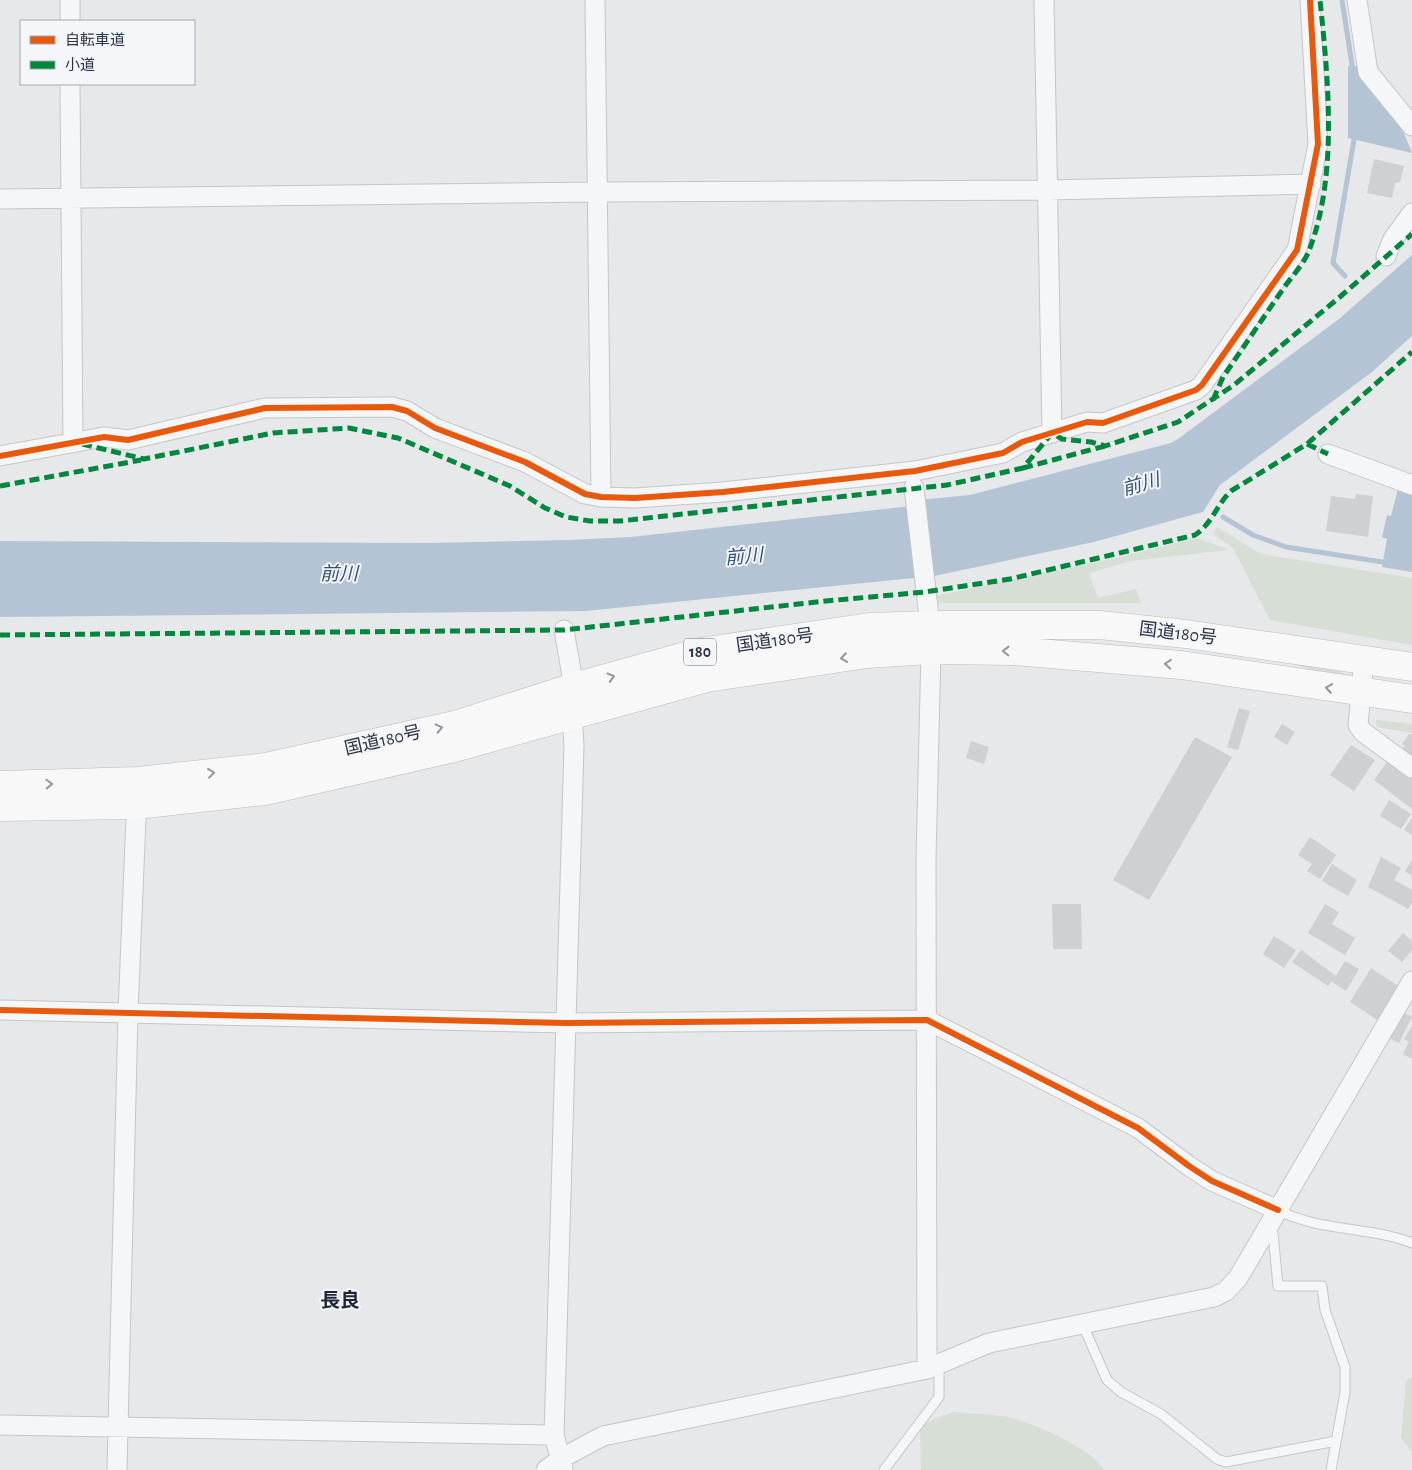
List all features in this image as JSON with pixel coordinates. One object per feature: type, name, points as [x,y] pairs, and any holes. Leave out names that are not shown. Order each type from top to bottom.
[{"type":"highway","name":"国道180号","points":[[0,785],[137,793],[265,791],[454,748],[707,678],[867,654],[930,637],[1100,625],[1186,634],[1412,667]]},
{"type":"highway","name":"国道180号","points":[[0,807],[137,793],[266,767],[455,725],[574,687],[700,652],[870,627],[1014,651],[1181,665],[1412,700]]},
{"type":"street","points":[[70,0],[70,20]]},
{"type":"street","points":[[595,0],[601,498]]},
{"type":"street","points":[[1044,0],[1052,433]]},
{"type":"street","points":[[0,456],[73,441],[104,437],[128,440],[265,408],[392,407],[407,410],[435,428],[525,462],[585,494],[601,498],[635,498],[723,492],[915,471],[1003,453],[1022,442],[1087,422],[1103,423],[1196,390],[1202,385],[1297,250],[1318,144],[1310,0]]},
{"type":"street","points":[[1357,0],[1368,72],[1412,126]]},
{"type":"street","points":[[70,85],[73,441]]},
{"type":"street","points":[[0,199],[598,192],[1048,190],[1311,184]]},
{"type":"street","points":[[1386,256],[1393,238],[1412,213]]},
{"type":"street","points":[[1328,454],[1412,485]]},
{"type":"street","points":[[914,491],[930,637],[926,859],[933,1367]]},
{"type":"street","points":[[562,1464],[554,1435],[574,745],[572,715],[574,687],[564,630]]},
{"type":"street","points":[[1364,660],[1358,725],[1363,732],[1412,768]]},
{"type":"street","points":[[117,1470],[128,1013],[137,793]]},
{"type":"street","points":[[546,1470],[562,1464],[603,1436],[933,1367],[989,1343],[1214,1297],[1226,1291],[1238,1278],[1268,1228],[1412,981]]},
{"type":"street","points":[[0,1010],[566,1023],[927,1020],[1138,1128],[1212,1181],[1278,1210]]},
{"type":"street","points":[[0,1425],[554,1435]]},
{"type":"lane","points":[[1278,1210],[1310,1223],[1395,1237],[1412,1243]]},
{"type":"lane","points":[[1268,1228],[1273,1233],[1278,1286],[1322,1286],[1326,1310],[1345,1368],[1345,1392],[1331,1470]]},
{"type":"lane","points":[[1082,1323],[1107,1380],[1121,1392],[1161,1414],[1216,1459],[1226,1462],[1336,1441]]},
{"type":"lane","points":[[884,1470],[939,1397],[933,1367]]},
{"type":"shaded area","points":[[1217,527],[1261,554],[1412,578],[1412,645],[1270,620],[1233,548],[1213,534]]},
{"type":"shaded area","points":[[1197,538],[1229,550],[1131,561],[1089,573],[1098,598],[1136,589],[1141,603],[931,603],[935,596],[1120,557]]},
{"type":"shaded area","points":[[1289,663],[1340,671],[1344,674],[1337,677]]},
{"type":"shaded area","points":[[1376,720],[1412,724],[1412,733],[1377,727]]},
{"type":"shaded area","points":[[1412,1377],[1412,1452],[1401,1438],[1406,1381]]},
{"type":"shaded area","points":[[953,1412],[1003,1416],[1043,1429],[1074,1444],[1087,1453],[1104,1470],[921,1470],[920,1425]]},
{"type":"water","points":[[1348,66],[1359,66],[1365,84],[1401,126],[1412,153],[1348,138]]},
{"type":"water","name":"前川","points":[[1412,255],[1412,336],[1372,372],[1220,485],[1203,512],[1094,542],[934,576],[586,611],[0,617],[0,541],[428,543],[569,540],[631,537],[912,506],[919,500],[970,495],[1171,443],[1339,319]]},
{"type":"water","points":[[1398,489],[1412,494],[1412,572],[1382,567],[1387,539],[1382,537],[1387,515],[1391,516]]},
{"type":"building","points":[[1374,159],[1404,166],[1400,182],[1395,183],[1392,198],[1367,193]]},
{"type":"building","points":[[1356,494],[1373,496],[1368,537],[1326,531],[1331,496],[1355,499]]},
{"type":"building","points":[[1239,708],[1250,711],[1238,750],[1227,747]]},
{"type":"building","points":[[1282,724],[1295,732],[1287,745],[1274,737]]},
{"type":"building","points":[[1409,734],[1412,734],[1412,758],[1401,751],[1405,746],[1402,744]]},
{"type":"building","points":[[1195,737],[1232,757],[1149,900],[1113,880]]},
{"type":"building","points":[[971,741],[989,747],[984,764],[966,758]]},
{"type":"building","points":[[1351,745],[1375,760],[1354,791],[1330,775]]},
{"type":"building","points":[[1391,756],[1412,772],[1412,809],[1374,780]]},
{"type":"building","points":[[1389,800],[1411,814],[1401,829],[1380,816]]},
{"type":"building","points":[[1412,818],[1412,835],[1404,830]]},
{"type":"building","points":[[1310,837],[1336,855],[1320,879],[1307,871],[1312,864],[1298,855]]},
{"type":"building","points":[[1381,857],[1401,868],[1394,880],[1412,890],[1412,903],[1408,909],[1368,887]]},
{"type":"building","points":[[1412,860],[1412,876],[1405,871]]},
{"type":"building","points":[[1332,864],[1357,880],[1348,896],[1322,881]]},
{"type":"building","points":[[1052,904],[1081,904],[1082,949],[1053,949]]},
{"type":"building","points":[[1325,904],[1339,912],[1332,924],[1355,938],[1345,955],[1308,933]]},
{"type":"building","points":[[1403,933],[1412,941],[1412,950],[1402,962],[1388,951]]},
{"type":"building","points":[[1274,936],[1296,950],[1284,968],[1263,954]]},
{"type":"building","points":[[1301,950],[1336,976],[1328,986],[1292,962]]},
{"type":"building","points":[[1345,961],[1359,969],[1346,991],[1332,982]]},
{"type":"building","points":[[1371,968],[1401,988],[1379,1021],[1350,1002]]},
{"type":"building","points":[[1399,1010],[1412,1017],[1399,1043],[1385,1036]]},
{"type":"building","points":[[1412,1026],[1412,1059],[1403,1054],[1409,1042],[1404,1039]]},
{"type":"waterway","points":[[1342,0],[1353,71]]},
{"type":"waterway","points":[[1345,276],[1333,263],[1355,134]]},
{"type":"waterway","points":[[1223,517],[1253,535],[1286,547],[1389,563]]},
{"type":"marked path","points":[[1213,400],[1223,377],[1305,259],[1319,219],[1325,189],[1329,125],[1326,61],[1320,0]]},
{"type":"marked path","points":[[82,444],[144,459],[273,433],[349,428],[398,438],[510,486],[545,508],[566,517],[590,521],[620,521],[947,485],[1023,468],[1052,433],[1062,439],[1091,442],[1105,446],[1178,422],[1234,385],[1412,234]]},
{"type":"marked path","points":[[0,635],[564,630],[925,592],[1010,579],[1195,535],[1206,525],[1231,491],[1307,444],[1412,352]]},
{"type":"marked path","points":[[1307,444],[1328,454]]},
{"type":"marked path","points":[[1023,468],[1105,446]]},
{"type":"marked path","points":[[0,486],[141,460]]},
{"type":"cycle path","points":[[0,456],[104,437],[128,440],[265,408],[392,407],[407,411],[435,428],[525,462],[585,494],[601,497],[635,498],[723,492],[915,471],[1003,453],[1022,442],[1087,422],[1103,423],[1196,390],[1202,385],[1297,250],[1318,144],[1310,0]]},
{"type":"cycle path","points":[[0,1010],[566,1023],[927,1020],[1138,1128],[1212,1181],[1278,1210]]},
{"type":"district","name":"長良","points":[[340,1301]]}]
